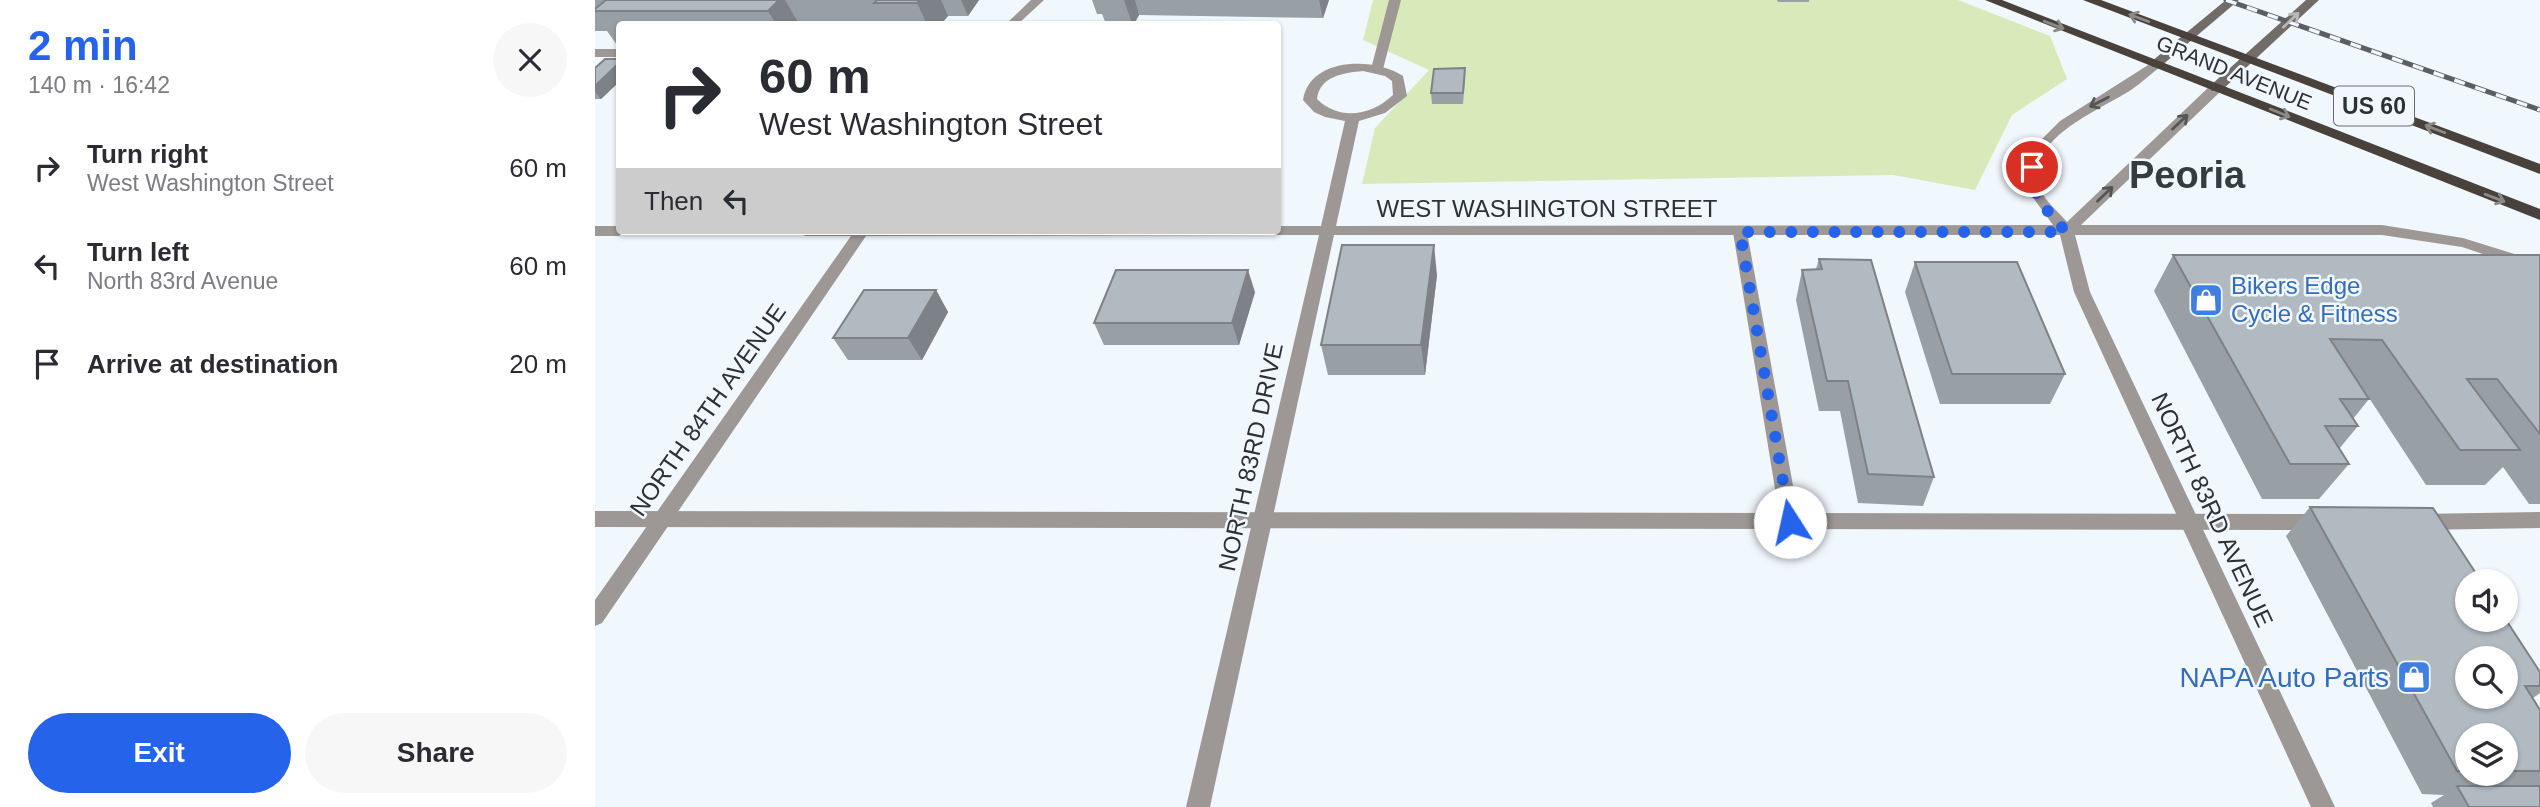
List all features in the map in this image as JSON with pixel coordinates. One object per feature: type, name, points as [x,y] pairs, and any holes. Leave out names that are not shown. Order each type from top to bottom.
[{"type":"highway","name":"GRAND AVENUE","points":[[1991,0],[2540,215]]},
{"type":"highway","name":"GRAND AVENUE","points":[[2089,0],[2540,169]]},
{"type":"main road","name":"NORTH 83RD AVENUE","points":[[2156,64],[2233,0]]},
{"type":"main road","points":[[2217,88],[2313,0]]},
{"type":"street","points":[[1015,21],[1038,0]]},
{"type":"street","points":[[1377,69],[1395,0]]},
{"type":"street","points":[[595,53],[616,53]]},
{"type":"street","name":"NORTH 83RD AVENUE","points":[[2156,64],[2127,87],[2080,112],[2053,132],[2039,151],[2031,181],[2039,200],[2066,232],[2082,292],[2323,807]]},
{"type":"street","points":[[1363,67],[1377,69],[1398,79],[1400,96],[1383,111],[1353,117],[1338,116],[1316,107],[1310,100],[1314,84],[1335,72],[1363,67]]},
{"type":"street","points":[[2066,232],[2217,88]]},
{"type":"street","name":"NORTH 83RD DRIVE","points":[[1198,807],[1353,117]]},
{"type":"street","name":"WEST WASHINGTON STREET","points":[[1281,232],[2382,230],[2456,239],[2496,250],[2540,268]]},
{"type":"street","points":[[595,231],[616,231]]},
{"type":"street","points":[[1740,232],[1790,522]]},
{"type":"street","name":"NORTH 84TH AVENUE","points":[[595,617],[859,235]]},
{"type":"street","points":[[595,519],[2192,524],[2338,522]]},
{"type":"street","points":[[2392,522],[2540,520]]},
{"type":"green space","points":[[1373,0],[1958,0],[2050,36],[2067,79],[2012,115],[1975,190],[1893,175],[1362,184],[1375,128],[1429,70],[1363,40]]},
{"type":"building","points":[[606,0],[779,0],[768,11],[595,11]]},
{"type":"building","points":[[877,0],[919,0],[917,3],[874,3]]},
{"type":"building","points":[[605,59],[616,59],[616,66],[595,86],[595,68]]},
{"type":"building","points":[[1465,68],[1463,93],[1431,93],[1434,69]]},
{"type":"building","points":[[1342,245],[1434,245],[1421,345],[1321,345]]},
{"type":"building","points":[[2173,255],[2540,255],[2540,434],[2497,379],[2467,379],[2520,450],[2460,450],[2382,340],[2330,339],[2369,399],[2340,399],[2358,426],[2325,426],[2349,464],[2290,464]]},
{"type":"building","points":[[1819,259],[1871,260],[1934,477],[1868,474],[1848,381],[1827,381],[1802,270],[1822,269]]},
{"type":"building","points":[[1915,262],[2017,262],[2065,374],[1952,374]]},
{"type":"building","points":[[1116,270],[1248,270],[1232,323],[1094,323]]},
{"type":"building","points":[[864,290],[936,290],[908,338],[833,338]]},
{"type":"building","points":[[2310,507],[2433,508],[2473,569],[2455,569],[2455,632],[2514,632],[2540,672],[2540,686],[2525,686],[2540,710],[2540,771],[2518,771],[2518,723],[2455,723],[2455,767]]},
{"type":"building","points":[[2457,786],[2540,786],[2540,807],[2469,807]]},
{"type":"railway","points":[[2226,0],[2540,110]]},
{"type":"place","name":"Bikers Edge Cycle & Fitness","points":[[2206,300]]},
{"type":"place","name":"NAPA Auto Parts","points":[[2414,677]]},
{"type":"district","name":"Peoria","points":[[2187,175]]},
{"type":"route","points":[[1790,522],[1740,232],[2066,232],[2039,200],[2031,181],[2032,167]]}]
